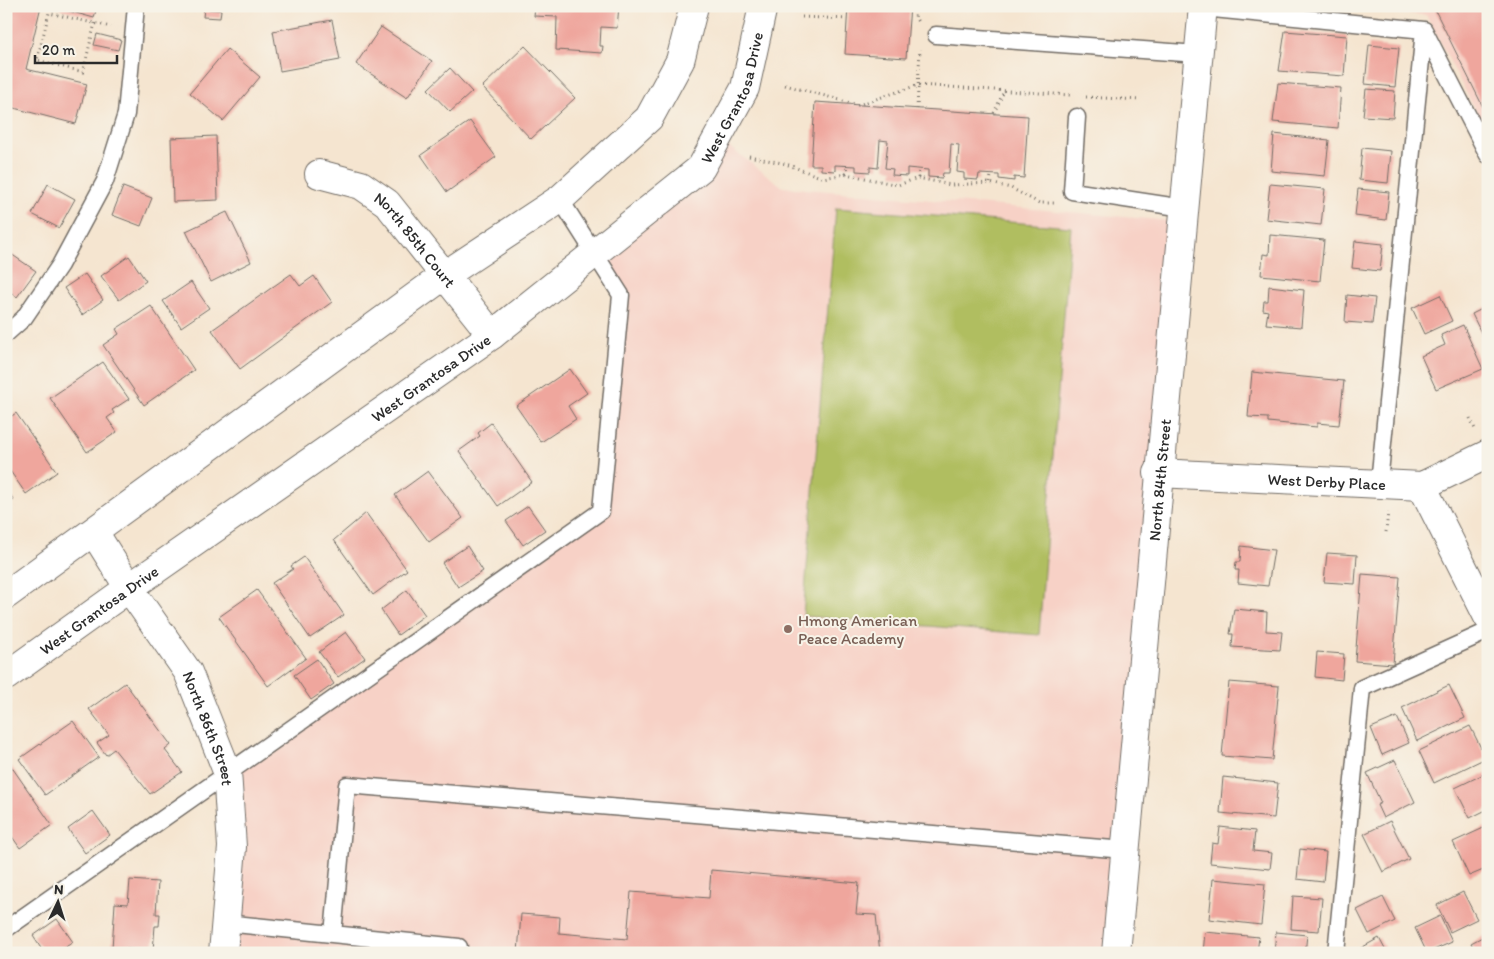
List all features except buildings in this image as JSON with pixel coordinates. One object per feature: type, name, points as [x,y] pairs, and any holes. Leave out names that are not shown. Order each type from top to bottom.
[{"type":"street","points":[[6,595],[445,275],[560,199],[650,118],[680,60],[694,6]]},
{"type":"street","name":"West Grantosa Drive","points":[[6,676],[129,588],[492,336],[597,254],[701,168],[745,88],[763,6]]},
{"type":"street","name":"North 84th Street","points":[[1116,953],[1158,473],[1203,7]]},
{"type":"street","name":"North 85th Court","points":[[318,174],[361,185],[387,203],[492,336]]},
{"type":"street","name":"West Derby Place","points":[[1158,473],[1422,486],[1488,454]]},
{"type":"street","points":[[1422,486],[1488,617]]},
{"type":"street","name":"North 86th Street","points":[[94,532],[129,588],[188,672],[227,772],[232,847],[222,953]]},
{"type":"lane","points":[[6,334],[24,318],[60,265],[105,181],[126,114],[136,6]]},
{"type":"lane","points":[[1203,7],[1424,30]]},
{"type":"lane","points":[[1424,30],[1488,155]]},
{"type":"lane","points":[[1379,484],[1424,30]]},
{"type":"lane","points":[[936,35],[1198,54]]},
{"type":"lane","points":[[1077,117],[1072,191],[1184,208]]},
{"type":"lane","points":[[6,929],[601,510],[621,295],[597,254],[560,199]]},
{"type":"lane","points":[[1336,953],[1362,688],[1488,631]]},
{"type":"lane","points":[[332,934],[347,784],[1125,850]]},
{"type":"lane","points":[[225,922],[459,947]]},
{"type":"path","points":[[918,6],[915,17],[922,26]]},
{"type":"path","points":[[95,23],[83,72],[38,60],[49,13],[95,23],[134,32]]},
{"type":"path","points":[[802,17],[847,19]]},
{"type":"path","points":[[917,108],[920,44]]},
{"type":"path","points":[[785,84],[858,105],[918,86],[1072,96]]},
{"type":"path","points":[[994,114],[1004,91]]},
{"type":"path","points":[[1082,96],[1140,100]]},
{"type":"path","points":[[749,156],[786,164],[823,178],[846,174],[898,185],[918,178],[951,185],[990,182],[1012,188],[1039,203]]},
{"type":"path","points":[[846,174],[847,166]]},
{"type":"path","points":[[918,178],[919,169]]},
{"type":"path","points":[[990,182],[991,175]]},
{"type":"shaded area","points":[[1299,6],[1488,6],[1488,135],[1426,15]]},
{"type":"shaded area","name":"Hmong American Peace Academy","points":[[717,138],[783,187],[1182,222],[1116,953],[223,953],[227,771],[601,510],[621,295],[597,254]]},
{"type":"green space","points":[[836,208],[1071,227],[1039,635],[803,616]]},
{"type":"place","name":"Hmong American Peace Academy","points":[[788,629]]}]
